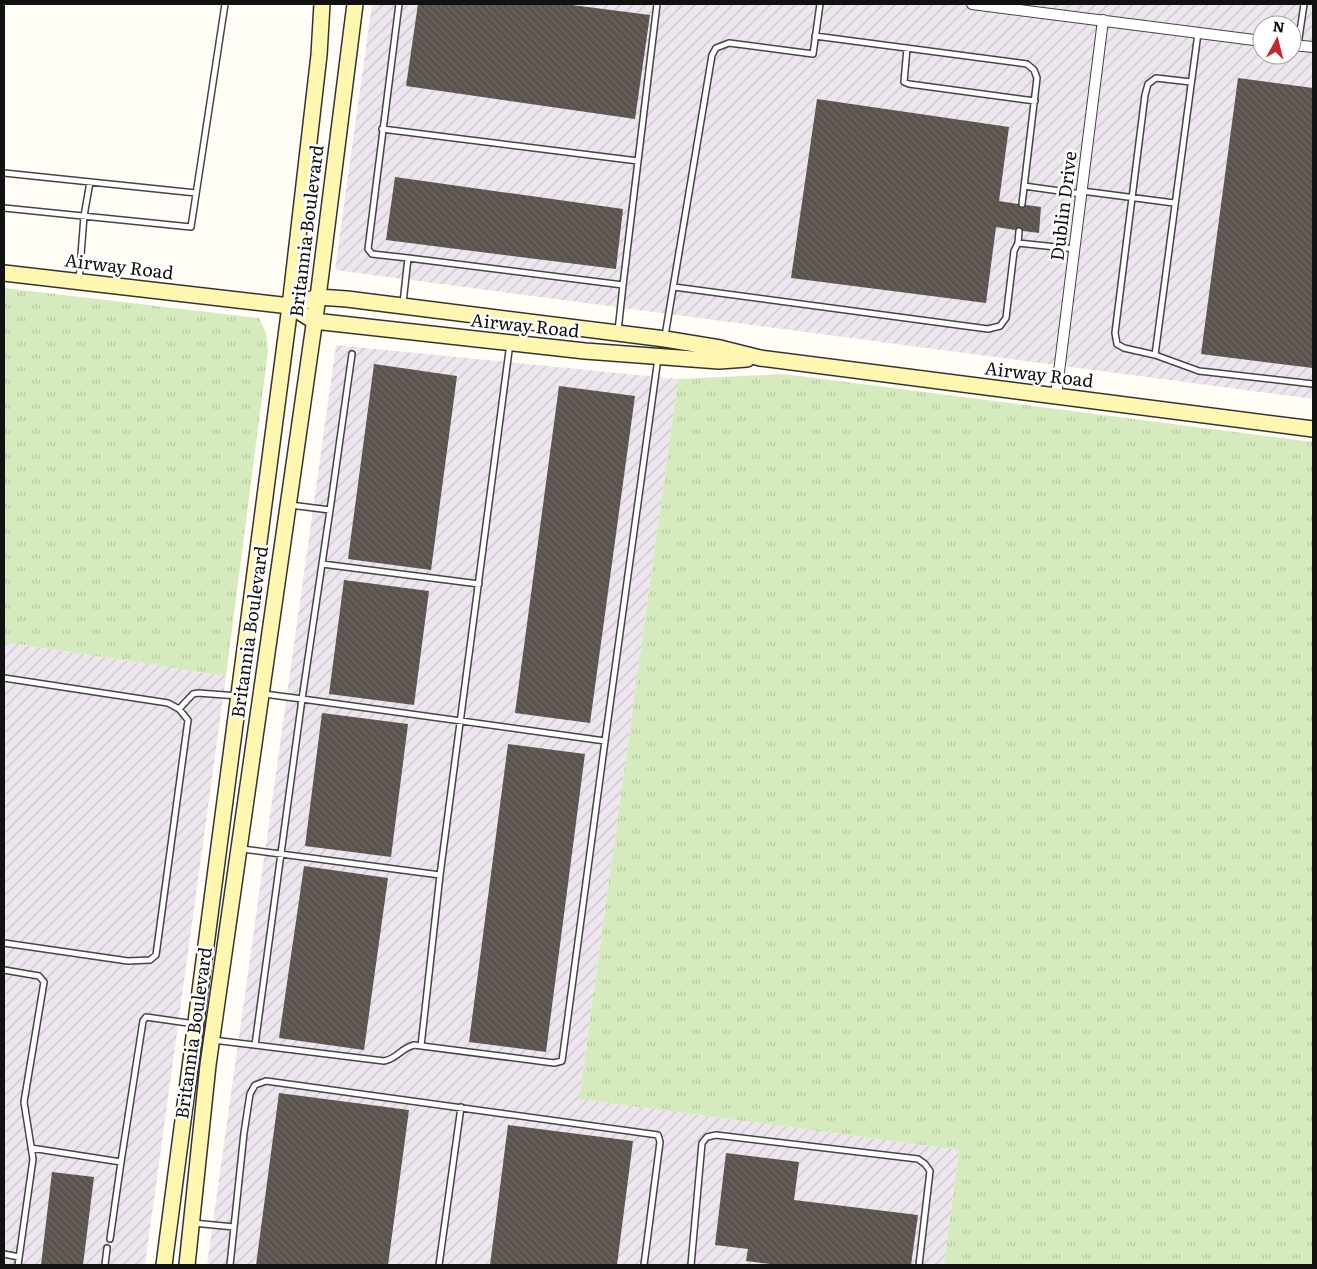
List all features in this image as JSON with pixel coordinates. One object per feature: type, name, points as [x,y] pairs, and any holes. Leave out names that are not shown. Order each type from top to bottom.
[{"type":"main road","name":"Britannia Boulevard","points":[[164,1265],[290,306],[319,55],[322,4]]},
{"type":"main road","name":"Britannia Boulevard","points":[[187,1265],[212,1040],[318,297],[355,4]]},
{"type":"main road","name":"Airway Road","points":[[4,272],[290,306],[318,297],[403,306],[665,339],[720,348],[760,358],[1313,429]]},
{"type":"main road","name":"Airway Road","points":[[290,306],[314,321],[510,343],[658,358],[719,361],[760,358]]},
{"type":"street","points":[[972,4],[1023,7],[1103,20],[1252,39]]},
{"type":"street","name":"Dublin Drive","points":[[1056,396],[1103,20]]},
{"type":"lane","points":[[4,208],[191,227],[225,4]]},
{"type":"lane","points":[[399,4],[368,249],[372,254],[623,284]]},
{"type":"lane","points":[[618,333],[658,4]]},
{"type":"lane","points":[[665,339],[712,55],[716,48],[729,43],[813,54],[820,4]]},
{"type":"lane","points":[[1155,355],[1198,32]]},
{"type":"lane","points":[[815,36],[1027,64],[1034,70],[1037,78],[1022,204]]},
{"type":"lane","points":[[908,48],[904,82],[1034,101]]},
{"type":"lane","points":[[1191,82],[1156,78],[1148,84],[1115,333],[1117,344],[1124,348],[1155,355],[1199,370],[1313,384]]},
{"type":"lane","points":[[382,129],[638,161]]},
{"type":"lane","points":[[4,173],[196,193]]},
{"type":"lane","points":[[79,281],[84,216],[90,182]]},
{"type":"lane","points":[[1024,186],[1174,202]]},
{"type":"lane","points":[[674,287],[988,329],[1000,326],[1006,318],[1014,251],[1018,243],[1019,231]]},
{"type":"lane","points":[[1018,243],[1075,249]]},
{"type":"lane","points":[[403,306],[408,258]]},
{"type":"lane","points":[[421,1046],[440,875],[510,343]]},
{"type":"lane","points":[[255,1045],[302,699],[352,354]]},
{"type":"lane","points":[[212,1040],[384,1061],[394,1060],[407,1047],[421,1046],[554,1063],[562,1061],[604,741],[658,358]]},
{"type":"lane","points":[[287,505],[330,510]]},
{"type":"lane","points":[[322,564],[479,584]]},
{"type":"lane","points":[[4,678],[168,704],[179,709],[188,720],[156,955],[150,960],[128,961],[4,943]]},
{"type":"lane","points":[[179,709],[193,694],[238,696]]},
{"type":"lane","points":[[260,694],[604,741]]},
{"type":"lane","points":[[238,848],[440,875]]},
{"type":"lane","points":[[4,970],[39,976],[44,982],[24,1102],[33,1159],[18,1265]]},
{"type":"lane","points":[[110,1239],[120,1162],[143,1021],[146,1017],[195,1024]]},
{"type":"lane","points":[[230,1265],[250,1094],[255,1085],[266,1081],[658,1135],[660,1142],[644,1265]]},
{"type":"lane","points":[[438,1265],[460,1107]]},
{"type":"lane","points":[[691,1265],[702,1143],[707,1137],[716,1135],[918,1159],[930,1171],[919,1265]]},
{"type":"lane","points":[[31,1148],[120,1162]]},
{"type":"lane","points":[[192,1223],[234,1227]]},
{"type":"lane","points":[[105,1265],[107,1248]]},
{"type":"lane","points":[[4,1254],[19,1256]]},
{"type":"shaded area","points":[[372,4],[1313,4],[1313,399],[335,270]]},
{"type":"shaded area","points":[[336,345],[678,379],[579,1099],[959,1150],[944,1265],[207,1265]]},
{"type":"shaded area","points":[[4,642],[226,676],[145,1265],[4,1265]]},
{"type":"green space","points":[[4,288],[259,318],[266,333],[268,351],[226,676],[4,642]]},
{"type":"green space","points":[[784,374],[1313,442],[1313,1265],[944,1265],[959,1150],[579,1099],[678,379]]},
{"type":"building","points":[[418,4],[564,4],[650,15],[635,119],[406,86]]},
{"type":"building","points":[[1238,78],[1313,88],[1313,368],[1201,354]]},
{"type":"building","points":[[817,99],[1009,127],[999,201],[1018,204],[1021,208],[1026,205],[1041,207],[1039,233],[1023,231],[1020,227],[1015,230],[996,227],[986,303],[791,278]]},
{"type":"building","points":[[395,177],[623,209],[616,269],[386,240]]},
{"type":"building","points":[[374,364],[457,376],[431,570],[348,559]]},
{"type":"building","points":[[559,386],[635,396],[590,723],[515,713]]},
{"type":"building","points":[[344,580],[429,591],[414,705],[329,694]]},
{"type":"building","points":[[322,713],[408,724],[391,857],[305,846]]},
{"type":"building","points":[[508,744],[585,754],[546,1052],[469,1042]]},
{"type":"building","points":[[304,866],[388,878],[364,1050],[279,1038]]},
{"type":"building","points":[[279,1093],[409,1110],[388,1265],[256,1265]]},
{"type":"building","points":[[508,1125],[633,1141],[617,1265],[490,1265]]},
{"type":"building","points":[[726,1153],[799,1162],[794,1200],[918,1215],[911,1265],[778,1265],[746,1261],[748,1249],[715,1245]]},
{"type":"building","points":[[52,1172],[94,1177],[83,1265],[41,1265]]}]
